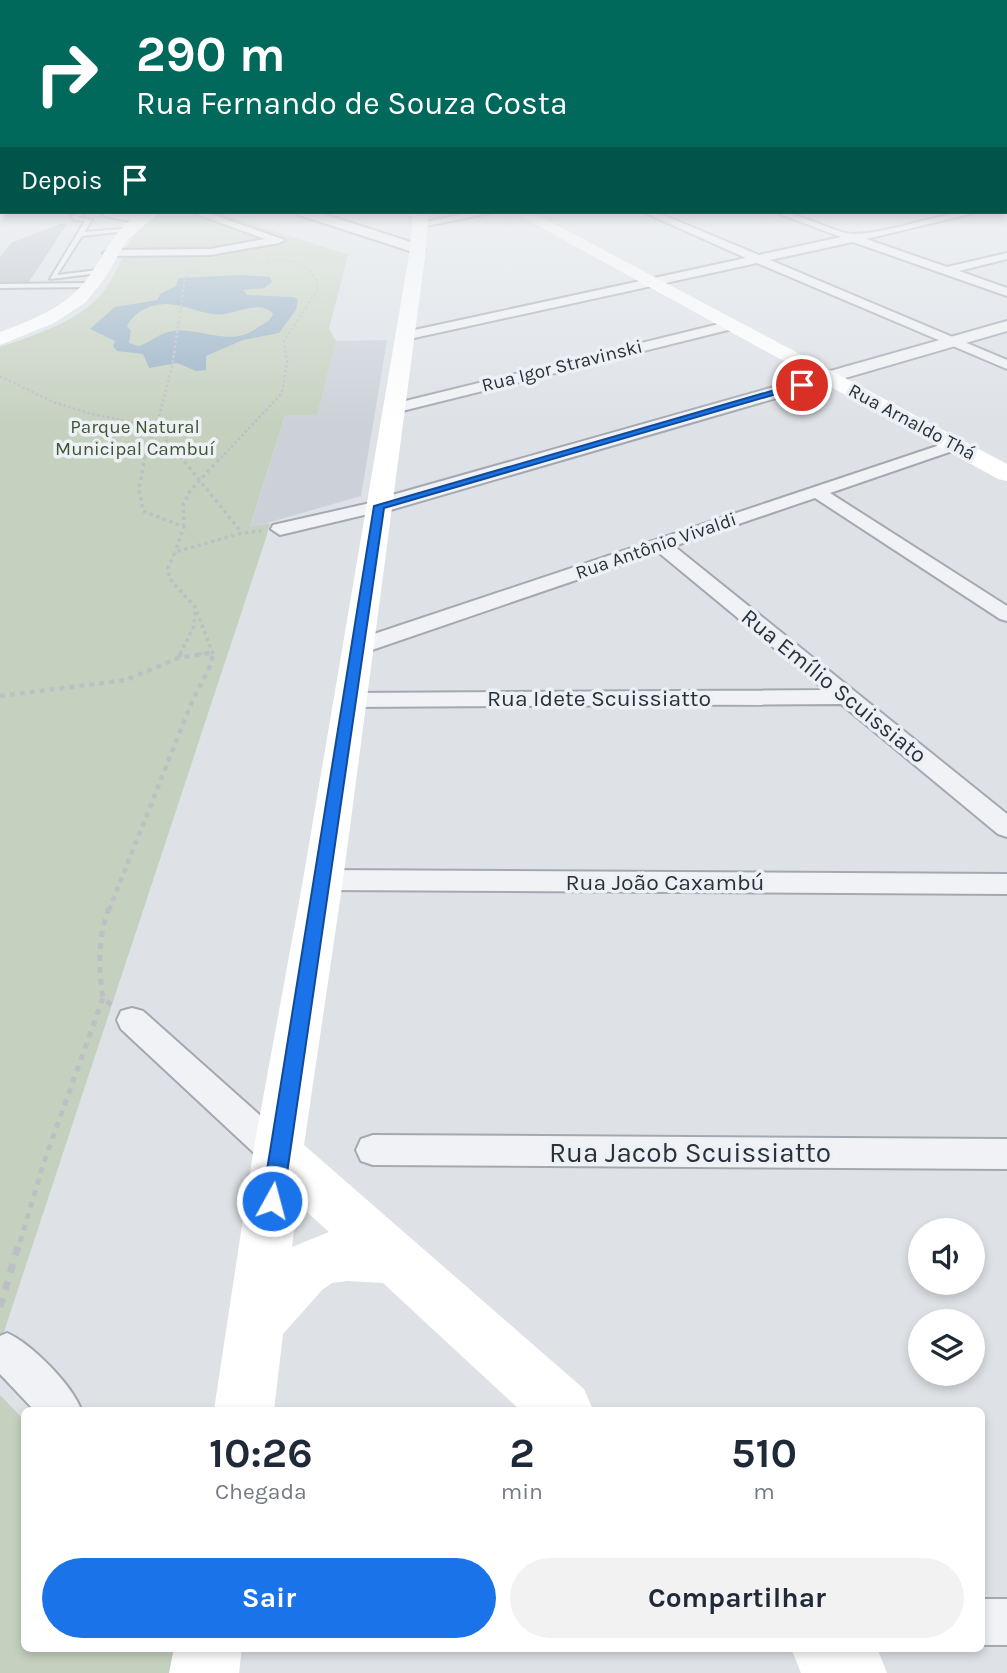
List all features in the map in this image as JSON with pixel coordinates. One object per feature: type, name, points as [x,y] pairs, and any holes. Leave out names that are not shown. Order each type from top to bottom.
[{"type":"main road","points":[[0,339],[62,311],[94,279],[99,269]]},
{"type":"main road","points":[[244,1407],[278,1153],[323,880],[414,269]]},
{"type":"main road","name":"Rua Arnaldo Thá","points":[[628,269],[1007,474]]},
{"type":"main road","points":[[278,1153],[560,1407]]},
{"type":"main road","points":[[257,1320],[296,1275],[324,1258],[356,1254],[396,1259]]},
{"type":"main road","points":[[204,1673],[207,1652]]},
{"type":"main road","points":[[829,1652],[852,1673]]},
{"type":"street","points":[[405,336],[712,269]]},
{"type":"street","points":[[782,269],[1007,365]]},
{"type":"street","points":[[941,269],[1007,292]]},
{"type":"street","points":[[946,271],[954,269]]},
{"type":"street","name":"Rua Igor Stravinski","points":[[394,408],[731,325]]},
{"type":"street","points":[[280,529],[379,506],[1007,326]]},
{"type":"street","name":"Rua Antônio Vivaldi","points":[[358,647],[955,445]]},
{"type":"street","points":[[817,492],[1007,615]]},
{"type":"street","name":"Rua Emílio Scuissiato","points":[[661,545],[1007,828]]},
{"type":"street","name":"Rua Idete Scuissiatto","points":[[350,700],[847,697]]},
{"type":"street","name":"Rua João Caxambú","points":[[323,880],[1007,884]]},
{"type":"street","points":[[132,1020],[278,1153]]},
{"type":"street","name":"Rua Jacob Scuissiatto","points":[[373,1150],[1007,1154]]},
{"type":"street","points":[[7,1353],[58,1407]]},
{"type":"street","points":[[985,1622],[1007,1622]]},
{"type":"lane","points":[[58,269],[52,278],[94,279]]},
{"type":"lane","points":[[0,286],[94,279]]},
{"type":"path","points":[[0,1307],[44,1162],[103,998],[98,964],[105,919],[191,704],[211,664],[213,652],[195,607],[170,579],[168,568],[184,527],[183,505],[190,491],[282,393],[287,361],[284,341],[318,288],[318,279],[305,269]]},
{"type":"path","points":[[184,527],[143,511],[140,501],[141,461],[156,427],[172,367],[185,278]]},
{"type":"path","points":[[0,376],[54,402],[92,415],[156,427],[242,533]]},
{"type":"path","points":[[175,552],[242,533],[280,529]]},
{"type":"path","points":[[178,658],[194,626],[195,607]]},
{"type":"path","points":[[0,696],[126,680],[178,658],[213,652]]},
{"type":"path","points":[[103,998],[132,1020]]},
{"type":"shaded area","points":[[387,340],[361,496],[250,528],[285,415],[317,414],[336,341]]},
{"type":"green space","name":"Parque Natural Municipal Cambuí","points":[[117,269],[344,269],[329,329],[336,341],[317,415],[285,415],[250,527],[270,523],[266,538],[0,1344],[0,347],[70,319],[93,302],[111,281]]},
{"type":"green space","points":[[0,1395],[21,1417],[21,1652],[178,1652],[174,1673],[0,1673]]},
{"type":"water","points":[[242,275],[270,277],[272,282],[264,288],[243,290],[247,295],[293,297],[298,299],[296,310],[279,333],[243,340],[206,356],[206,370],[196,371],[177,363],[149,368],[143,354],[117,351],[113,346],[115,341],[90,329],[115,307],[157,300],[160,294],[176,286],[178,278]],"holes":[[[164,304],[210,314],[225,314],[257,307],[273,314],[268,321],[247,334],[226,337],[173,331],[139,346],[129,343],[131,331],[127,326],[134,317],[142,310]]]},
{"type":"building","points":[[0,269],[37,269],[29,282],[0,282]]},
{"type":"route","points":[[272,1201],[379,506],[802,385]]}]
